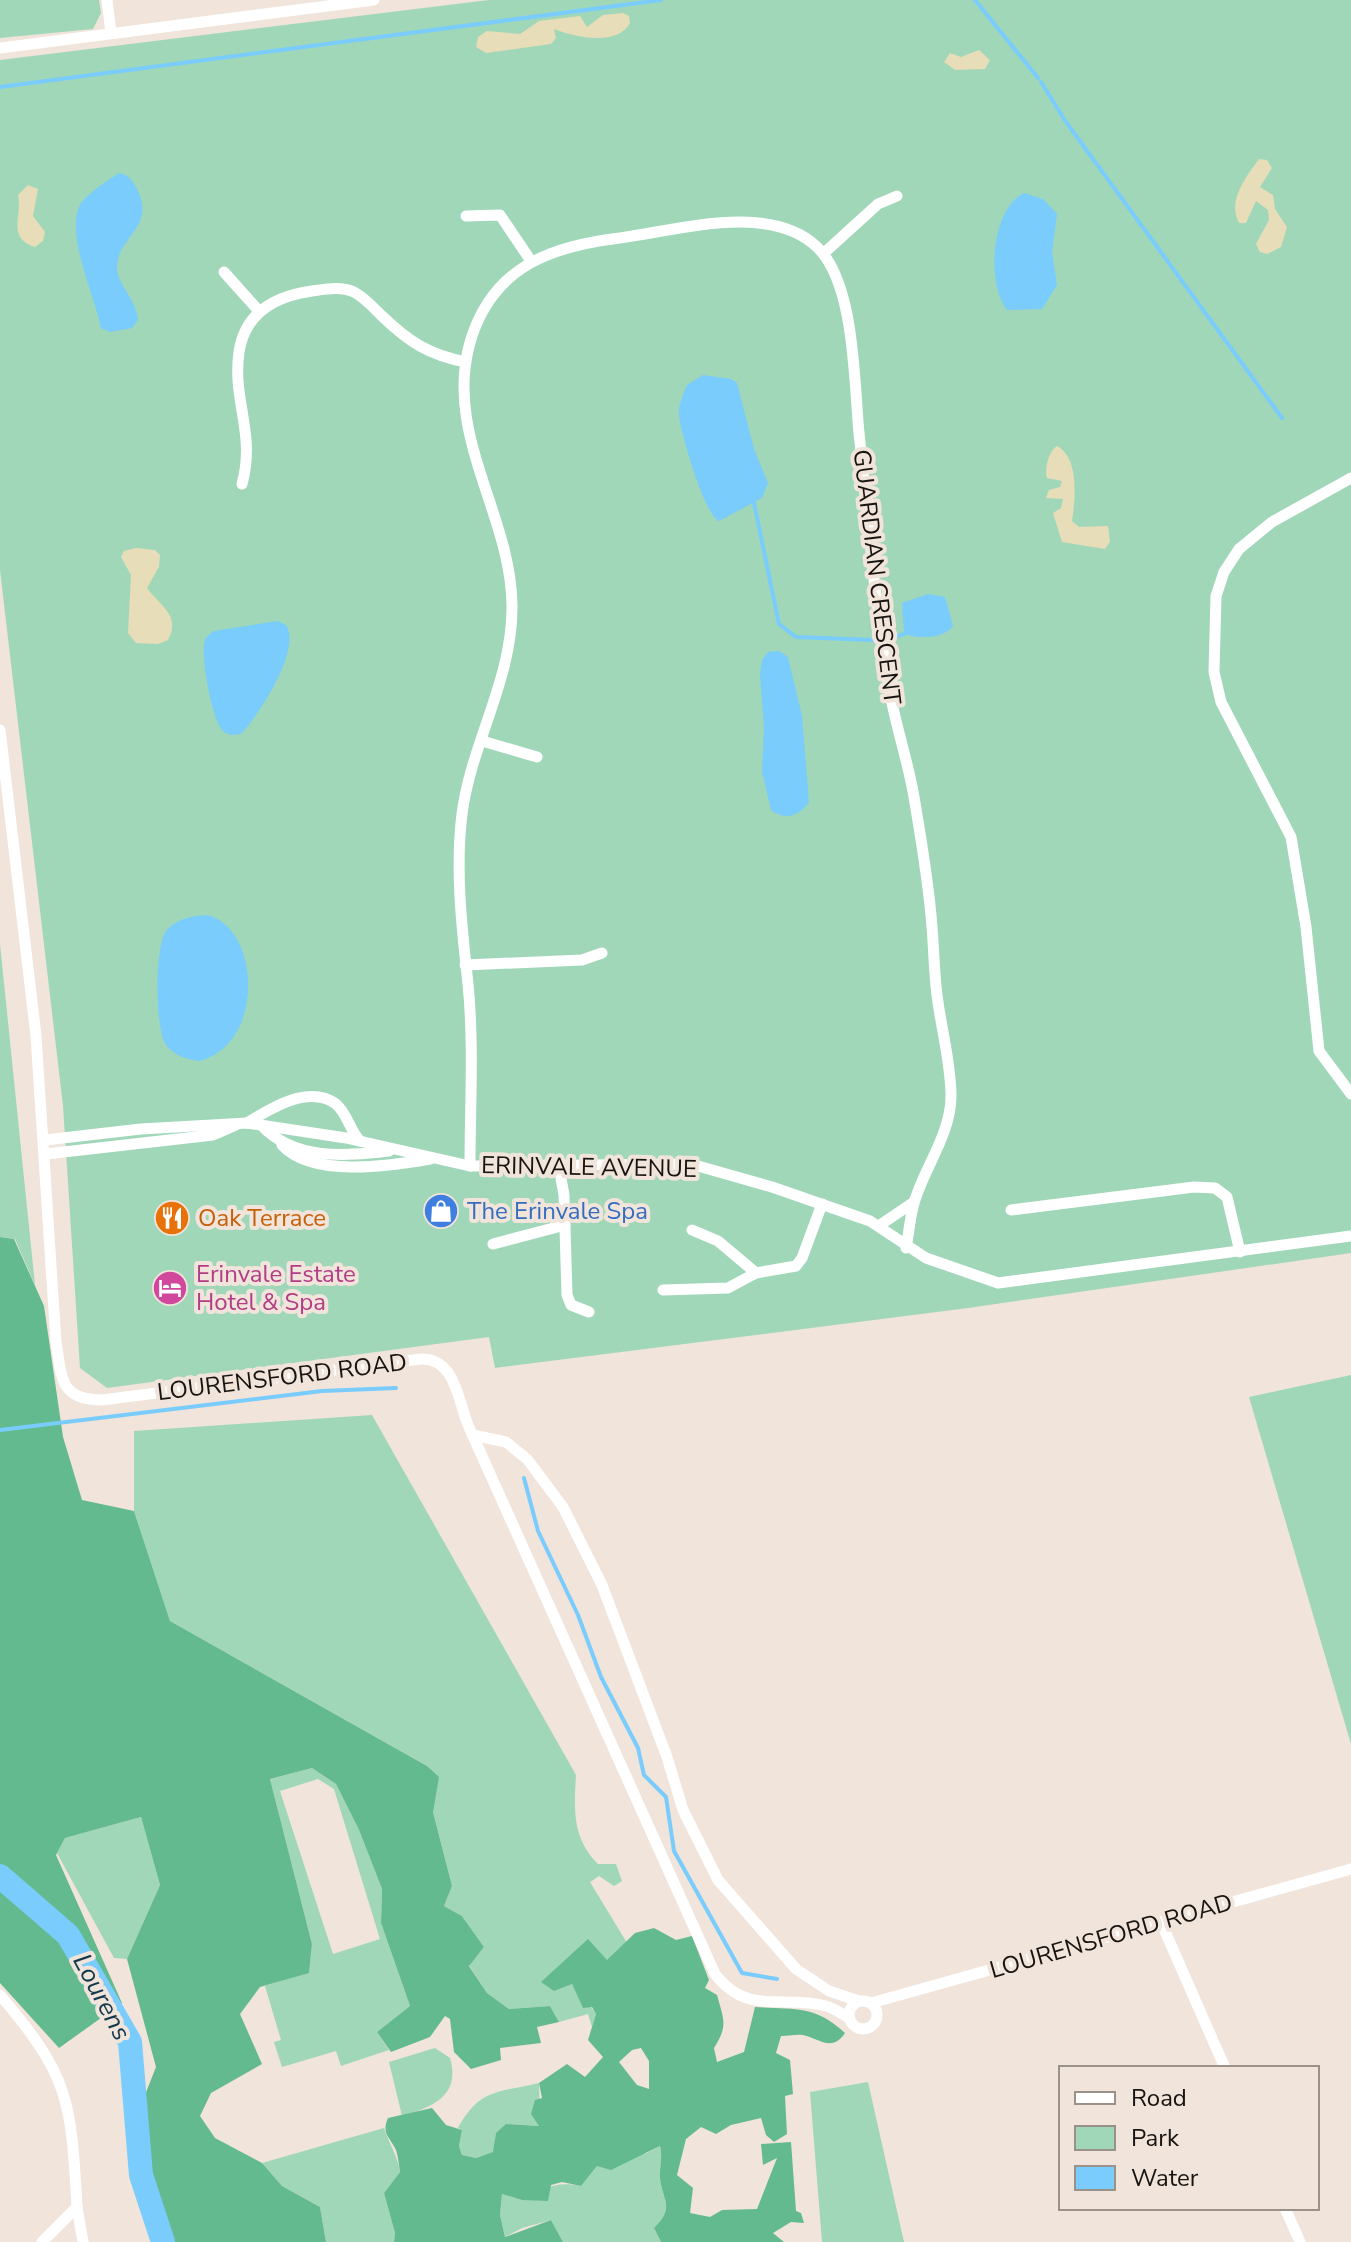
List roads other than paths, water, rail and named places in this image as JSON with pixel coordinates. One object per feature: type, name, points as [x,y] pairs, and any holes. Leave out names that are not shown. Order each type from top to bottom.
[{"type":"street","points":[[107,0],[111,33]]},
{"type":"street","points":[[0,48],[374,0]]},
{"type":"street","points":[[470,1166],[470,1048],[461,930],[462,815],[509,642],[512,596],[502,542],[475,461],[466,395],[466,362],[475,328],[489,301],[531,261],[576,243],[755,221],[797,232],[824,253],[878,204],[897,196]]},
{"type":"street","points":[[466,216],[500,215],[531,261]]},
{"type":"street","name":"GUARDIAN CRESCENT","points":[[824,253],[839,281],[845,313],[880,625],[893,708],[905,748],[917,817],[950,1089],[948,1117],[914,1202],[906,1248]]},
{"type":"street","points":[[224,272],[259,311]]},
{"type":"street","points":[[242,484],[249,458],[237,374],[239,352],[248,324],[259,311],[286,295],[327,289],[347,290],[361,296],[420,350],[466,362]]},
{"type":"street","points":[[1351,478],[1272,522],[1239,549],[1224,572],[1216,596],[1214,647],[1215,684],[1221,702],[1278,806],[1294,848],[1319,1051],[1351,1094]]},
{"type":"street","name":"LOURENSFORD ROAD","points":[[0,730],[45,1140],[56,1342],[64,1383],[76,1397],[102,1400],[432,1359],[446,1367],[473,1435],[715,1974],[736,1996],[757,2001],[827,2006],[849,2018]]},
{"type":"street","points":[[482,741],[537,757]]},
{"type":"street","points":[[465,965],[582,960],[602,953]]},
{"type":"street","points":[[241,1124],[288,1101],[325,1100],[338,1106],[361,1142]]},
{"type":"street","name":"ERINVALE AVENUE","points":[[45,1140],[141,1129],[241,1124],[361,1142],[470,1166],[691,1164],[880,1225],[906,1248],[998,1283],[1351,1236]]},
{"type":"street","name":"ERINVALE AVENUE","points":[[46,1154],[213,1135],[241,1124]]},
{"type":"street","points":[[261,1125],[300,1158],[348,1167],[435,1158]]},
{"type":"street","points":[[282,1145],[322,1154],[398,1150]]},
{"type":"street","points":[[559,1167],[567,1295],[571,1305],[589,1312]]},
{"type":"street","points":[[1011,1210],[1194,1187],[1215,1188],[1227,1197],[1240,1252]]},
{"type":"street","points":[[880,1225],[914,1202]]},
{"type":"street","points":[[663,1290],[728,1288],[756,1273],[799,1263],[822,1204]]},
{"type":"street","points":[[493,1244],[565,1225]]},
{"type":"street","points":[[692,1230],[718,1241],[756,1273]]},
{"type":"street","points":[[473,1435],[506,1442],[527,1459],[563,1507],[602,1585],[667,1757],[683,1810],[718,1880],[796,1969],[829,1991],[865,2002],[877,2018],[869,2028],[857,2028],[849,2018],[849,2011],[865,2002]]},
{"type":"street","name":"LOURENSFORD ROAD","points":[[865,2002],[1351,1869]]},
{"type":"street","points":[[1161,1922],[1224,2066]]},
{"type":"street","points":[[0,1995],[41,2044],[59,2075],[69,2105],[77,2207],[83,2242]]},
{"type":"street","points":[[42,2242],[77,2207]]},
{"type":"street","points":[[1286,2210],[1300,2242]]},
{"type":"water","points":[[119,173],[132,181],[142,202],[139,223],[122,249],[117,269],[138,320],[132,328],[110,332],[101,328],[78,248],[76,217],[87,196]]},
{"type":"water","points":[[1024,193],[1043,199],[1057,214],[1052,252],[1057,285],[1042,309],[1007,310],[996,283],[995,247],[1004,214]]},
{"type":"water","points":[[703,375],[731,379],[737,383],[754,449],[768,483],[762,498],[719,521],[713,516],[701,490],[679,416],[687,385]]},
{"type":"water","points":[[928,594],[945,597],[953,626],[944,633],[930,637],[904,634],[902,603]]},
{"type":"water","points":[[278,621],[286,625],[289,636],[284,665],[258,712],[241,734],[227,734],[215,716],[206,677],[204,643],[214,631]]},
{"type":"water","points":[[779,651],[788,657],[802,716],[809,802],[801,811],[787,816],[771,810],[762,772],[764,728],[760,675],[762,660],[768,652]]},
{"type":"water","points":[[206,915],[224,923],[237,940],[245,961],[248,985],[245,1010],[236,1032],[221,1050],[199,1061],[185,1058],[166,1045],[158,1006],[158,969],[167,930],[185,919]]},
{"type":"waterway","points":[[0,87],[661,0]]},
{"type":"waterway","points":[[975,0],[1038,78]]},
{"type":"waterway","points":[[1041,82],[1066,122],[1282,418]]},
{"type":"waterway","points":[[754,503],[779,624],[796,637],[873,640]]},
{"type":"waterway","points":[[887,639],[904,634]]},
{"type":"waterway","points":[[0,1430],[322,1391],[396,1388]]},
{"type":"waterway","points":[[524,1478],[538,1531],[578,1615],[601,1677],[638,1748],[644,1775],[666,1797],[674,1851],[742,1973],[777,1979]]},
{"type":"waterway","name":"Lourens","points":[[0,1876],[68,1935],[130,2042],[141,2175],[163,2242]]},
{"type":"place","name":"The Erinvale Spa","points":[[441,1211]]},
{"type":"place","name":"Oak Terrace","points":[[172,1218]]},
{"type":"place","name":"Erinvale Estate Hotel & Spa","points":[[170,1288]]}]
